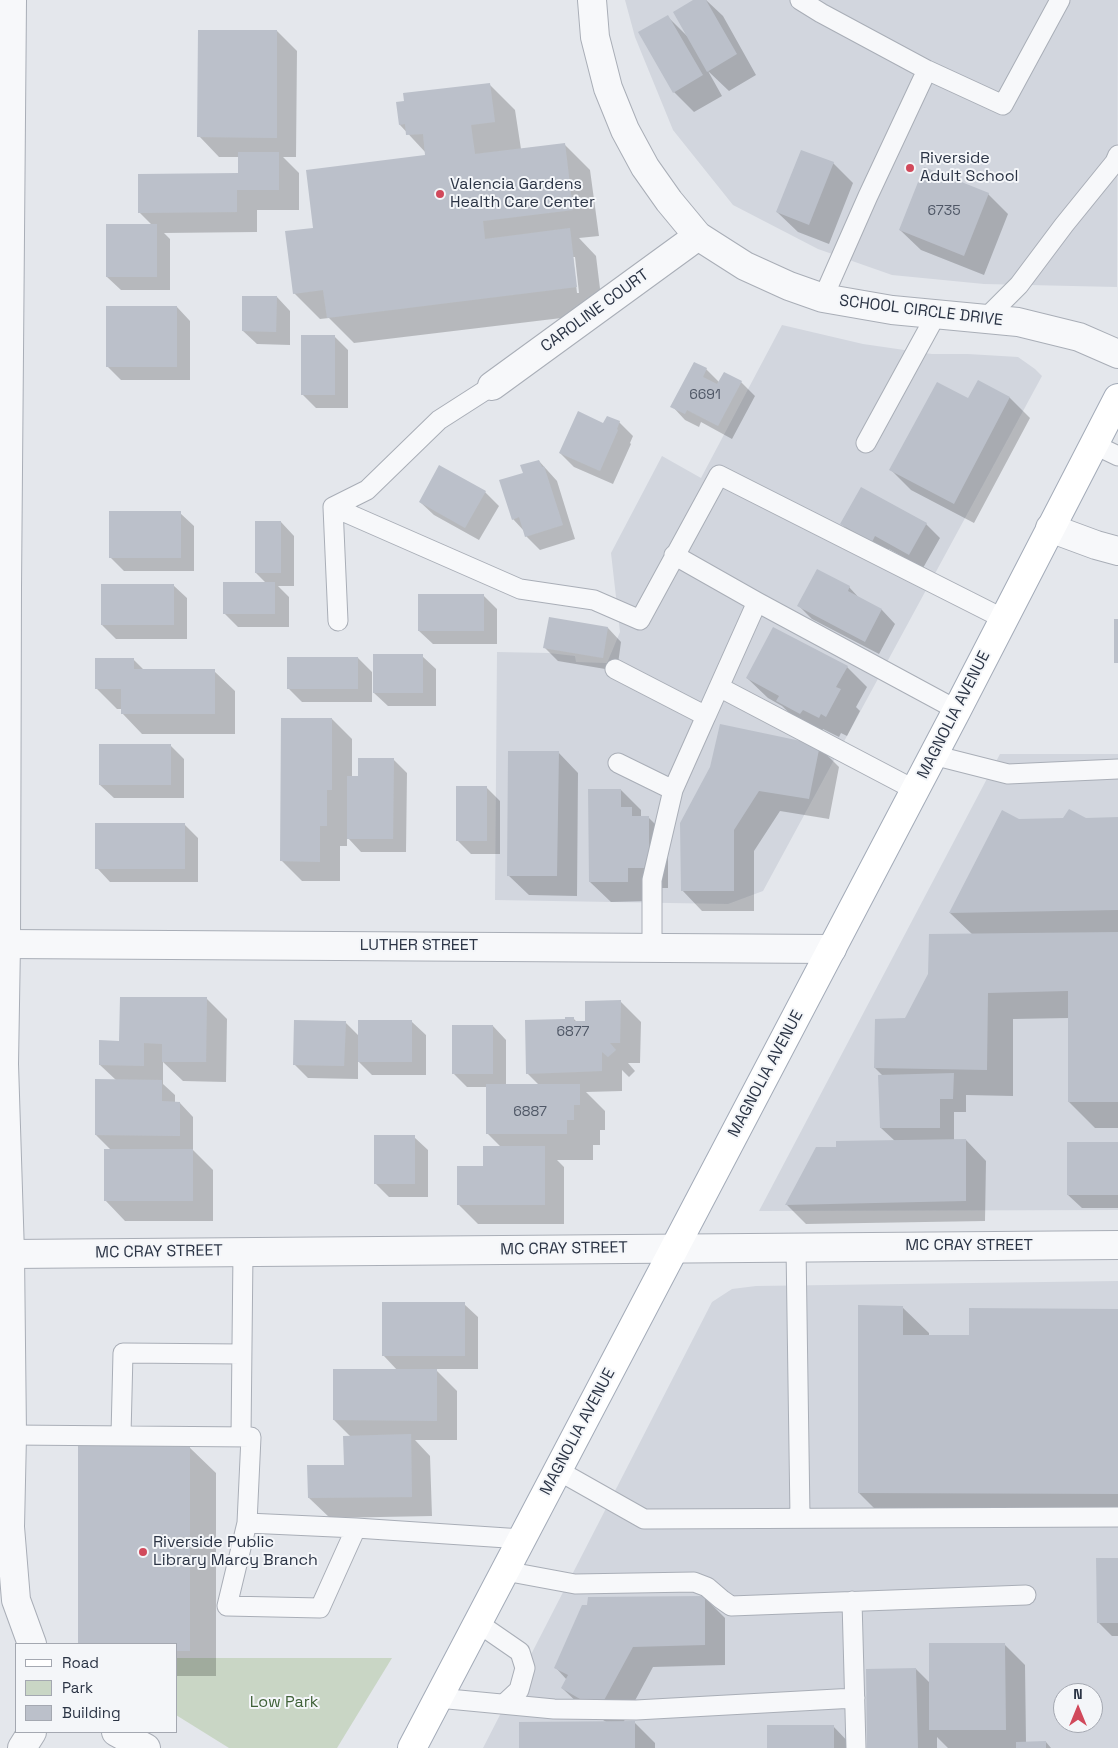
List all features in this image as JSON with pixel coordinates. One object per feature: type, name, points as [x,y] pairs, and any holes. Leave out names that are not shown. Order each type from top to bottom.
[{"type":"main road","name":"MAGNOLIA AVENUE","points":[[412,1748],[958,710],[1050,528],[1106,450],[1118,398]]},
{"type":"street","points":[[12,0],[3,587],[6,944],[2,1064],[10,1254],[12,1436],[5,1527],[16,1600],[32,1643]]},
{"type":"street","name":"SCHOOL CIRCLE DRIVE","points":[[592,0],[597,46],[608,88],[625,130],[645,167],[669,201],[698,236],[745,266],[823,298],[892,310],[1018,322],[1079,337],[1118,354]]},
{"type":"street","name":"CAROLINE COURT","points":[[492,386],[698,236]]},
{"type":"street","points":[[1050,528],[1118,551]]},
{"type":"street","name":"LUTHER STREET","points":[[6,944],[832,948]]},
{"type":"street","name":"MC CRAY STREET","points":[[10,1254],[1118,1245]]},
{"type":"street","points":[[22,1748],[31,1733]]},
{"type":"street","points":[[118,1733],[146,1748]]},
{"type":"lane","points":[[800,0],[821,14],[927,70],[1003,105],[1060,0]]},
{"type":"lane","points":[[823,298],[927,70]]},
{"type":"lane","points":[[984,320],[1019,285],[1115,162],[1118,155]]},
{"type":"lane","points":[[866,443],[936,315]]},
{"type":"lane","points":[[333,507],[367,490],[439,420],[492,386]]},
{"type":"lane","points":[[333,507],[520,589],[594,600],[640,620],[719,475],[1004,619]]},
{"type":"lane","points":[[333,507],[338,621]]},
{"type":"lane","points":[[674,555],[958,710]]},
{"type":"lane","points":[[652,948],[652,880],[673,790],[757,602]]},
{"type":"lane","points":[[615,670],[706,716]]},
{"type":"lane","points":[[719,687],[915,790]]},
{"type":"lane","points":[[934,755],[1008,774],[1118,769]]},
{"type":"lane","points":[[618,763],[673,790]]},
{"type":"lane","points":[[796,1248],[800,1517]]},
{"type":"lane","points":[[242,1437],[243,1252]]},
{"type":"lane","points":[[122,1436],[123,1353],[242,1354]]},
{"type":"lane","points":[[12,1436],[251,1437],[247,1523],[227,1606],[320,1608],[356,1528]]},
{"type":"lane","points":[[559,1470],[644,1519],[1118,1517]]},
{"type":"lane","points":[[247,1523],[522,1539]]},
{"type":"lane","points":[[505,1571],[575,1584],[694,1582],[708,1587],[732,1606],[1026,1595]]},
{"type":"lane","points":[[852,1601],[856,1748]]},
{"type":"lane","points":[[478,1623],[520,1652],[526,1668],[519,1690],[504,1704]]},
{"type":"lane","points":[[438,1698],[554,1709],[636,1710],[855,1698]]},
{"type":"shaded area","name":"Riverside Adult School","points":[[625,0],[1118,0],[1117,287],[984,284],[892,275],[818,249],[733,205],[673,130],[635,37]]},
{"type":"shaded area","points":[[782,325],[863,344],[932,354],[1018,357],[1042,376],[763,891],[728,904],[495,900],[497,652],[549,653],[575,656],[576,662],[607,663],[620,632],[611,553],[662,456],[701,478]]},
{"type":"shaded area","points":[[1000,754],[1118,754],[1118,1210],[759,1211]]},
{"type":"shaded area","points":[[1118,1281],[1118,1748],[483,1748],[712,1302],[732,1289],[756,1286]]},
{"type":"green space","name":"Low Park","points":[[178,1658],[392,1658],[337,1748],[229,1748],[178,1716]]},
{"type":"building","points":[[693,0],[706,0],[737,54],[707,72],[673,12]]},
{"type":"building","points":[[668,15],[703,75],[673,93],[638,32]]},
{"type":"building","points":[[198,30],[277,30],[277,138],[197,137]]},
{"type":"building","name":"Valencia Gardens Health Care Center","points":[[490,83],[495,122],[471,125],[475,154],[565,143],[573,210],[483,221],[485,239],[570,228],[577,287],[327,318],[323,290],[293,294],[285,231],[313,228],[306,170],[425,155],[423,134],[406,135],[405,124],[399,125],[396,102],[404,101],[403,93]]},
{"type":"building","points":[[801,150],[834,162],[809,225],[776,212]]},
{"type":"building","points":[[238,152],[279,152],[279,190],[237,190],[237,212],[138,213],[138,174],[238,173]]},
{"type":"building","name":"Riverside Adult School","points":[[924,167],[989,193],[964,256],[899,230]]},
{"type":"building","points":[[106,224],[157,224],[157,277],[106,277]]},
{"type":"building","points":[[242,296],[277,296],[276,332],[242,331]]},
{"type":"building","points":[[106,306],[177,306],[177,367],[106,367]]},
{"type":"building","points":[[301,335],[335,335],[335,395],[301,395]]},
{"type":"building","points":[[694,362],[707,368],[703,377],[717,384],[724,372],[742,381],[718,426],[687,410],[685,414],[670,407]]},
{"type":"building","points":[[978,380],[1010,397],[954,504],[889,470],[937,382],[968,398]]},
{"type":"building","points":[[578,411],[603,423],[607,416],[620,421],[600,471],[559,453]]},
{"type":"building","points":[[539,460],[542,467],[544,466],[563,525],[525,537],[519,517],[512,520],[499,480],[523,473],[520,465]]},
{"type":"building","points":[[439,465],[486,491],[465,528],[419,502]]},
{"type":"building","points":[[861,487],[927,523],[909,555],[875,536],[872,542],[840,524]]},
{"type":"building","points":[[109,511],[181,511],[181,558],[109,558]]},
{"type":"building","points":[[255,521],[281,521],[281,573],[255,573]]},
{"type":"building","points":[[817,569],[850,586],[848,591],[882,609],[865,642],[797,606]]},
{"type":"building","points":[[223,582],[275,582],[275,614],[223,614]]},
{"type":"building","points":[[101,584],[174,584],[174,625],[101,625]]},
{"type":"building","points":[[418,594],[484,594],[484,631],[418,631]]},
{"type":"building","points":[[549,617],[608,627],[603,658],[543,648]]},
{"type":"building","points":[[1114,619],[1118,619],[1118,663],[1114,663]]},
{"type":"building","points":[[773,627],[848,666],[836,687],[841,689],[826,717],[821,714],[819,718],[803,710],[800,714],[776,701],[779,696],[746,678]]},
{"type":"building","points":[[373,654],[423,654],[423,693],[373,693]]},
{"type":"building","points":[[287,657],[358,657],[358,689],[287,689]]},
{"type":"building","points":[[95,658],[134,658],[134,669],[215,669],[215,714],[121,714],[121,689],[95,689]]},
{"type":"building","points":[[281,718],[332,718],[332,790],[327,790],[327,826],[320,826],[320,862],[280,861]]},
{"type":"building","points":[[720,724],[820,745],[809,799],[759,791],[734,830],[734,891],[681,891],[680,823],[710,767]]},
{"type":"building","points":[[99,744],[171,744],[171,785],[99,785]]},
{"type":"building","points":[[508,751],[559,751],[557,876],[507,876]]},
{"type":"building","points":[[358,758],[394,758],[393,839],[347,839],[347,776],[358,776]]},
{"type":"building","points":[[456,786],[487,786],[487,841],[456,841]]},
{"type":"building","points":[[588,789],[621,789],[621,807],[632,807],[632,816],[649,816],[649,868],[628,868],[628,882],[589,882]]},
{"type":"building","points":[[1069,809],[1086,818],[1118,817],[1118,910],[949,913],[1002,810],[1019,819],[1063,818]]},
{"type":"building","points":[[95,823],[185,823],[185,869],[95,869]]},
{"type":"building","points":[[1118,932],[1118,1102],[1068,1102],[1068,991],[988,993],[987,1070],[874,1068],[875,1019],[905,1018],[928,974],[929,934]]},
{"type":"building","points":[[120,997],[207,997],[206,1062],[162,1062],[162,1044],[144,1043],[144,1066],[99,1065],[99,1040],[119,1041]]},
{"type":"building","points":[[621,1000],[620,1043],[610,1043],[616,1050],[608,1057],[602,1052],[602,1071],[526,1074],[525,1020],[574,1017],[574,1021],[585,1021],[585,1001]]},
{"type":"building","points":[[294,1020],[346,1021],[344,1066],[293,1065]]},
{"type":"building","points":[[358,1020],[412,1020],[412,1062],[358,1062]]},
{"type":"building","points":[[452,1025],[493,1025],[493,1074],[452,1074]]},
{"type":"building","points":[[954,1073],[953,1099],[940,1099],[940,1128],[880,1128],[878,1075]]},
{"type":"building","points":[[95,1079],[162,1080],[162,1101],[180,1102],[180,1136],[95,1135]]},
{"type":"building","points":[[486,1084],[580,1084],[580,1105],[574,1105],[574,1120],[567,1120],[567,1134],[486,1134]]},
{"type":"building","points":[[374,1135],[415,1135],[415,1184],[374,1184]]},
{"type":"building","points":[[966,1139],[966,1201],[785,1205],[816,1147],[836,1147],[836,1141]]},
{"type":"building","points":[[1067,1142],[1118,1142],[1118,1195],[1067,1195]]},
{"type":"building","points":[[483,1146],[545,1146],[545,1205],[457,1205],[457,1166],[483,1166]]},
{"type":"building","points":[[104,1149],[193,1149],[193,1201],[104,1201]]},
{"type":"building","points":[[382,1302],[465,1302],[465,1356],[382,1356]]},
{"type":"building","points":[[858,1305],[903,1306],[903,1335],[969,1335],[969,1308],[1118,1309],[1118,1494],[858,1493]]},
{"type":"building","points":[[333,1369],[437,1369],[437,1421],[333,1420]]},
{"type":"building","points":[[411,1434],[412,1497],[308,1498],[307,1465],[344,1465],[343,1436]]},
{"type":"building","points":[[190,1445],[190,1651],[178,1651],[178,1643],[78,1643],[78,1446]]},
{"type":"building","points":[[1096,1558],[1118,1558],[1118,1623],[1097,1623]]},
{"type":"building","points":[[705,1596],[705,1645],[633,1647],[602,1704],[592,1706],[561,1688],[568,1675],[554,1668],[582,1605],[587,1605],[588,1597]]},
{"type":"building","points":[[929,1643],[1005,1643],[1006,1730],[929,1730]]},
{"type":"building","points":[[916,1668],[918,1748],[867,1748],[866,1669]]},
{"type":"building","points":[[635,1721],[635,1748],[519,1748],[519,1722]]},
{"type":"building","points":[[767,1725],[834,1725],[834,1748],[767,1748]]},
{"type":"building","points":[[1046,1741],[1046,1748],[1016,1748],[1016,1742]]},
{"type":"place","name":"Riverside Adult School","points":[[910,168]]},
{"type":"place","name":"Valencia Gardens Health Care Center","points":[[440,194]]},
{"type":"place","name":"Riverside Public Library Marcy Branch","points":[[143,1552]]}]
